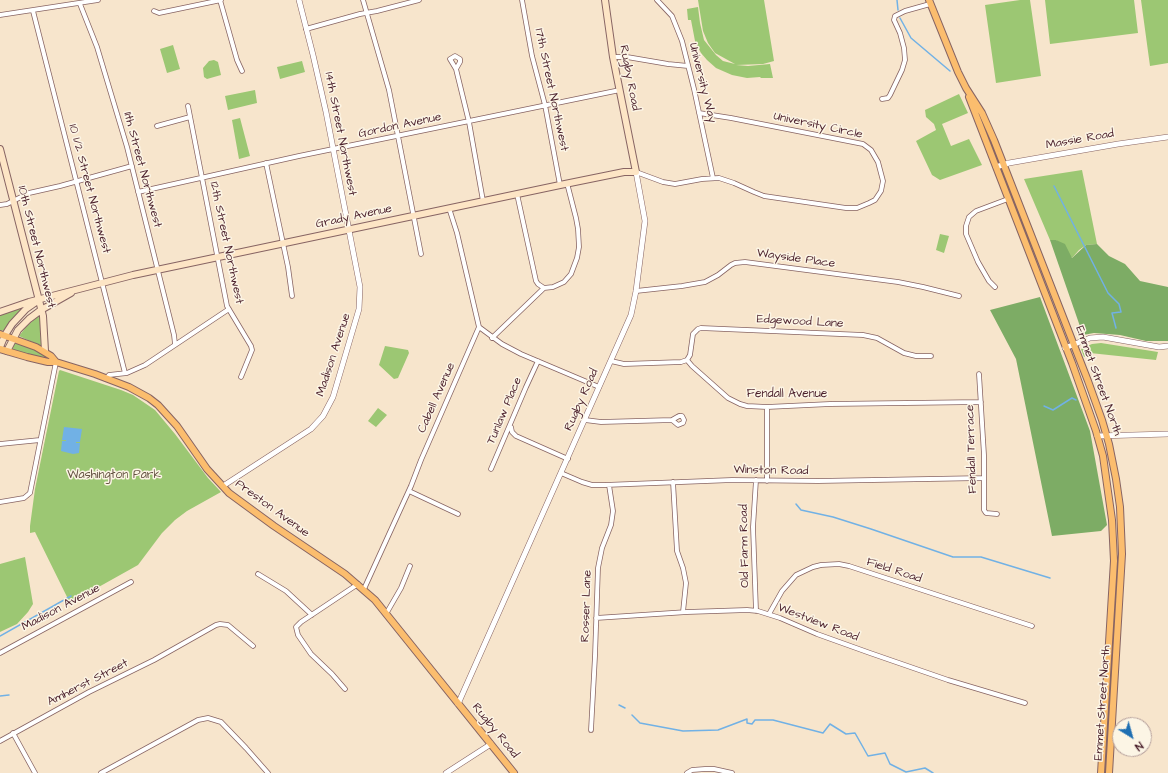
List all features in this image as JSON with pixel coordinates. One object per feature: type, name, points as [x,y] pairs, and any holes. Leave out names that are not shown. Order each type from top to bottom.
[{"type":"main road","name":"Rugby Road","points":[[604,0],[613,57],[636,172]]},
{"type":"main road","name":"Emmet Street North","points":[[930,2],[949,51],[966,88],[1098,436],[1103,456],[1110,500],[1114,561],[1101,773]]},
{"type":"main road","name":"Emmet Street North","points":[[966,88],[982,113],[1004,164],[1107,435],[1120,507],[1122,554],[1109,773]]},
{"type":"main road","name":"10th Street Northwest","points":[[0,149],[39,300],[44,329],[45,351]]},
{"type":"main road","name":"Grady Avenue","points":[[0,312],[102,282],[567,183],[624,172],[636,172]]},
{"type":"main road","name":"Grady Avenue","points":[[7,351],[13,338],[25,322],[41,310],[78,289]]},
{"type":"main road","points":[[0,348],[2,334],[39,300]]},
{"type":"main road","name":"Preston Avenue","points":[[2,334],[45,351],[56,362]]},
{"type":"main road","name":"Preston Avenue","points":[[0,348],[48,362],[56,362],[106,379],[139,392],[158,405],[177,426],[207,469],[222,486],[264,519],[345,574],[364,589],[386,614],[458,704]]},
{"type":"main road","name":"Rugby Road","points":[[458,704],[514,773]]},
{"type":"street","points":[[0,15],[80,4],[98,0]]},
{"type":"street","points":[[154,11],[159,13],[221,0],[237,60],[242,72]]},
{"type":"street","name":"14th Street Northwest","points":[[299,0],[318,76],[360,288],[360,296]]},
{"type":"street","points":[[363,0],[386,75],[421,254]]},
{"type":"street","points":[[306,29],[367,12],[377,11],[419,0]]},
{"type":"street","name":"17th Street Northwest","points":[[522,0],[532,56],[545,105],[560,185]]},
{"type":"street","name":"University Way","points":[[657,0],[672,16],[682,41],[713,178]]},
{"type":"street","points":[[882,99],[888,98],[890,95],[905,60],[904,48],[894,20],[895,16],[930,2]]},
{"type":"street","name":"11th Street Northwest","points":[[80,4],[98,51],[132,166],[175,344]]},
{"type":"street","name":"10 1/2 Street Northwest","points":[[33,11],[125,373]]},
{"type":"street","points":[[613,57],[627,57],[688,66]]},
{"type":"street","points":[[456,69],[484,201]]},
{"type":"street","name":"Gordon Avenue","points":[[138,192],[266,163],[620,90]]},
{"type":"street","name":"12th Street Northwest","points":[[188,106],[217,257],[229,310],[252,350],[241,377]]},
{"type":"street","name":"University Circle","points":[[636,172],[663,182],[676,184],[713,178],[727,180],[764,196],[850,208],[862,206],[875,200],[881,191],[883,181],[881,170],[874,154],[863,144],[699,113]]},
{"type":"street","points":[[157,126],[190,117]]},
{"type":"street","name":"Massie Road","points":[[996,168],[1004,164],[1118,144],[1168,137]]},
{"type":"street","points":[[266,163],[288,267],[292,296]]},
{"type":"street","points":[[0,205],[29,193],[132,166]]},
{"type":"street","name":"Rugby Road","points":[[458,704],[568,459],[630,316],[636,290],[645,221],[645,212],[636,172]]},
{"type":"street","points":[[492,338],[544,288],[553,287],[564,282],[571,274],[577,258],[579,247],[578,229],[567,183]]},
{"type":"street","points":[[518,194],[535,279],[538,284],[544,288]]},
{"type":"street","points":[[995,287],[988,281],[978,262],[966,234],[966,226],[969,217],[976,211],[1008,199]]},
{"type":"street","points":[[449,208],[457,233],[479,327],[492,338],[522,354],[599,387]]},
{"type":"street","name":"Wayside Place","points":[[636,290],[682,286],[705,282],[718,275],[730,265],[745,262],[898,282],[959,296]]},
{"type":"street","name":"Madison Avenue","points":[[222,486],[311,428],[323,416],[333,397],[357,321],[360,296]]},
{"type":"street","points":[[106,379],[109,375],[134,371],[145,365],[229,310]]},
{"type":"street","name":"Cabell Avenue","points":[[364,589],[409,491],[479,327]]},
{"type":"street","name":"Edgewood Lane","points":[[687,360],[690,355],[693,334],[701,328],[863,335],[877,338],[904,353],[916,356],[931,356]]},
{"type":"street","points":[[1065,348],[1090,338],[1103,337],[1159,347],[1168,346]]},
{"type":"street","points":[[611,361],[624,364],[681,362],[687,360]]},
{"type":"street","name":"Fendall Avenue","points":[[687,360],[734,402],[747,406],[767,407],[981,402]]},
{"type":"street","name":"Tunlaw Place","points":[[491,469],[538,361]]},
{"type":"street","points":[[0,502],[28,496],[31,491],[56,362]]},
{"type":"street","name":"Fendall Terrace","points":[[979,374],[984,455],[984,510],[986,512],[997,514]]},
{"type":"street","points":[[767,407],[767,480]]},
{"type":"street","points":[[585,420],[601,422],[672,420]]},
{"type":"street","points":[[511,425],[512,432],[516,436],[568,459]]},
{"type":"street","points":[[1098,436],[1168,434]]},
{"type":"street","points":[[0,444],[40,440]]},
{"type":"street","name":"Winston Road","points":[[561,473],[582,482],[609,485],[756,480],[818,481],[984,478]]},
{"type":"street","name":"Old Farm Road","points":[[756,480],[753,527],[756,611]]},
{"type":"street","points":[[673,482],[677,551],[686,583],[683,612]]},
{"type":"street","name":"Rosser Lane","points":[[590,730],[595,656],[598,568],[602,548],[612,520],[612,502],[609,485]]},
{"type":"street","points":[[409,491],[458,514]]},
{"type":"street","name":"Field Road","points":[[769,614],[782,591],[796,575],[813,567],[826,564],[839,564],[1032,626]]},
{"type":"street","points":[[386,614],[401,588],[410,566]]},
{"type":"street","points":[[258,574],[286,591],[312,615]]},
{"type":"street","name":"Madison Avenue","points":[[0,653],[131,582]]},
{"type":"street","points":[[345,689],[306,647],[298,635],[296,627],[358,584]]},
{"type":"street","name":"Westview Road","points":[[596,618],[683,612],[756,611],[769,614],[870,653],[955,682],[1025,703]]},
{"type":"street","name":"Amherst Street","points":[[0,741],[89,692],[185,644],[216,625],[228,625],[253,646]]},
{"type":"street","points":[[101,773],[202,718],[212,718],[217,720],[229,730],[268,773]]},
{"type":"street","points":[[13,733],[35,773]]},
{"type":"street","points":[[446,773],[491,744]]},
{"type":"street","points":[[687,773],[692,770],[705,769],[732,773]]},
{"type":"green space","points":[[698,0],[764,0],[774,61],[763,64],[736,65],[748,66],[770,64],[773,78],[747,78],[732,75],[716,68],[707,60],[701,53],[695,41],[691,20],[688,20],[687,9],[698,7],[704,40],[716,55],[723,61],[735,64],[715,53],[708,43],[703,31]]},
{"type":"green space","points":[[1030,0],[1041,76],[996,83],[985,5]]},
{"type":"green space","points":[[1045,0],[1134,0],[1138,33],[1050,44]]},
{"type":"green space","points":[[1141,0],[1168,0],[1168,63],[1150,66]]},
{"type":"green space","points":[[173,45],[180,69],[167,73],[160,49]]},
{"type":"green space","points":[[214,60],[218,62],[221,75],[207,79],[204,77],[203,68],[209,61]]},
{"type":"green space","points":[[302,61],[305,72],[280,79],[277,67]]},
{"type":"green space","points":[[255,90],[257,103],[228,110],[225,96]]},
{"type":"green space","points":[[959,94],[968,113],[942,124],[951,146],[969,139],[982,165],[940,180],[932,175],[916,141],[936,130],[934,124],[926,117],[925,110]]},
{"type":"green space","points":[[240,118],[250,156],[239,159],[232,120]]},
{"type":"green space","points":[[1082,170],[1097,244],[1086,245],[1072,258],[1056,240],[1050,240],[1024,179]]},
{"type":"green space","points":[[940,234],[949,236],[944,253],[936,250]]},
{"type":"green space","points":[[1050,240],[1056,240],[1065,244],[1072,258],[1086,245],[1097,244],[1109,256],[1125,264],[1140,281],[1168,287],[1168,341],[1146,341],[1120,335],[1094,333],[1083,335]]},
{"type":"green space","points":[[1040,297],[1090,431],[1107,525],[1101,531],[1052,536],[1016,359],[990,310]]},
{"type":"green space","points":[[24,306],[8,324],[5,330],[0,331],[0,314]]},
{"type":"green space","points":[[40,315],[41,346],[19,336]]},
{"type":"green space","points":[[15,342],[49,357],[48,359],[13,350],[12,349]]},
{"type":"green space","points":[[1101,343],[1158,352],[1156,360],[1090,353],[1084,357],[1081,349],[1092,344]]},
{"type":"green space","points":[[385,346],[408,350],[409,353],[398,378],[394,379],[379,365]]},
{"type":"green space","name":"Washington Park","points":[[60,370],[133,395],[155,410],[208,478],[221,492],[187,511],[175,520],[162,533],[138,565],[70,603],[35,532],[30,533],[35,489]]},
{"type":"green space","points":[[378,408],[387,415],[376,427],[368,421]]},
{"type":"green space","points":[[25,557],[33,604],[17,624],[0,632],[0,564]]},
{"type":"water","points":[[64,427],[82,429],[80,442],[76,442],[80,443],[79,453],[73,454],[61,451],[62,441],[66,441],[62,440]]},
{"type":"waterway","points":[[897,0],[898,10]]},
{"type":"waterway","points":[[900,18],[911,38],[950,71]]},
{"type":"waterway","points":[[1054,186],[1108,293],[1119,304],[1121,312],[1112,313],[1116,328]]},
{"type":"waterway","points":[[1044,406],[1053,410],[1072,398],[1076,400]]},
{"type":"waterway","points":[[796,504],[801,510],[833,517],[953,557],[981,557],[1050,578]]},
{"type":"waterway","points":[[0,636],[71,596]]},
{"type":"waterway","points":[[0,696],[9,695]]},
{"type":"waterway","points":[[619,705],[625,708]]},
{"type":"waterway","points":[[632,715],[640,723],[683,731],[718,730],[747,719],[747,723],[752,724],[755,720],[773,720],[823,733],[830,724],[846,734],[855,733],[868,756],[885,753],[890,764],[906,772],[925,768],[933,773]]}]
